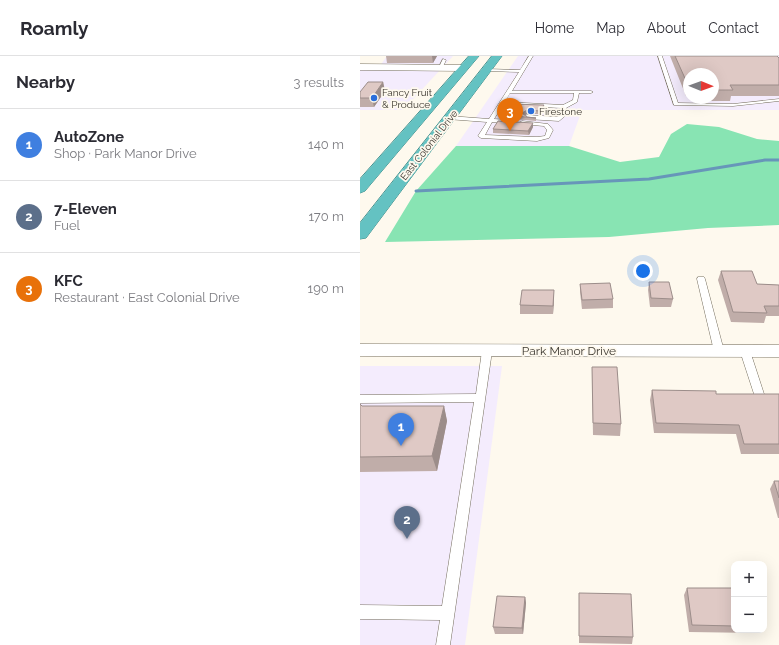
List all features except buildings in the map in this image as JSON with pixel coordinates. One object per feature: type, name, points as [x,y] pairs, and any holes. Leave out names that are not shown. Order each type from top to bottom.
[{"type":"highway","name":"East Colonial Drive","points":[[360,234],[497,56]]},
{"type":"highway","name":"East Colonial Drive","points":[[360,188],[470,61]]},
{"type":"highway","points":[[470,61],[478,67],[488,67]]},
{"type":"highway","points":[[470,61],[473,72],[478,76],[477,82]]},
{"type":"highway","points":[[383,161],[395,167],[399,176],[396,187]]},
{"type":"street","points":[[372,67],[380,58]]},
{"type":"street","points":[[360,67],[442,64],[470,61]]},
{"type":"street","name":"Park Manor Drive","points":[[360,350],[779,351]]},
{"type":"lane","points":[[491,118],[546,125],[550,130],[547,137],[537,139],[481,136],[491,118],[531,56]]},
{"type":"lane","points":[[660,56],[676,104],[733,105],[779,100]]},
{"type":"lane","points":[[488,67],[522,69]]},
{"type":"lane","points":[[508,92],[591,92]]},
{"type":"lane","points":[[501,103],[564,107],[574,102],[577,92]]},
{"type":"lane","points":[[522,117],[559,119],[562,116],[564,107]]},
{"type":"lane","points":[[449,118],[515,117]]},
{"type":"lane","points":[[701,279],[719,351]]},
{"type":"lane","points":[[443,645],[487,351]]},
{"type":"lane","points":[[745,351],[760,397]]},
{"type":"lane","points":[[360,399],[480,398]]},
{"type":"lane","points":[[360,612],[448,613]]},
{"type":"shaded area","points":[[387,56],[453,56],[403,110],[360,110],[360,70],[377,70]]},
{"type":"shaded area","points":[[518,56],[779,56],[779,110],[582,110],[569,146],[456,146]]},
{"type":"shaded area","points":[[360,366],[502,366],[465,645],[360,645]]},
{"type":"green space","points":[[687,124],[719,127],[757,139],[779,141],[779,225],[708,228],[609,237],[385,242],[416,191],[456,146],[569,146],[620,162],[659,157],[671,134]]},
{"type":"waterway","points":[[416,191],[649,179],[765,160],[779,160]]},
{"type":"place","name":"Fancy Fruit & Produce","points":[[374,98]]},
{"type":"place","name":"Firestone","points":[[531,111]]},
{"type":"place","name":"KFC","points":[[510,131]]},
{"type":"place","name":"AutoZone","points":[[401,446]]},
{"type":"place","name":"7-Eleven","points":[[407,539]]}]
